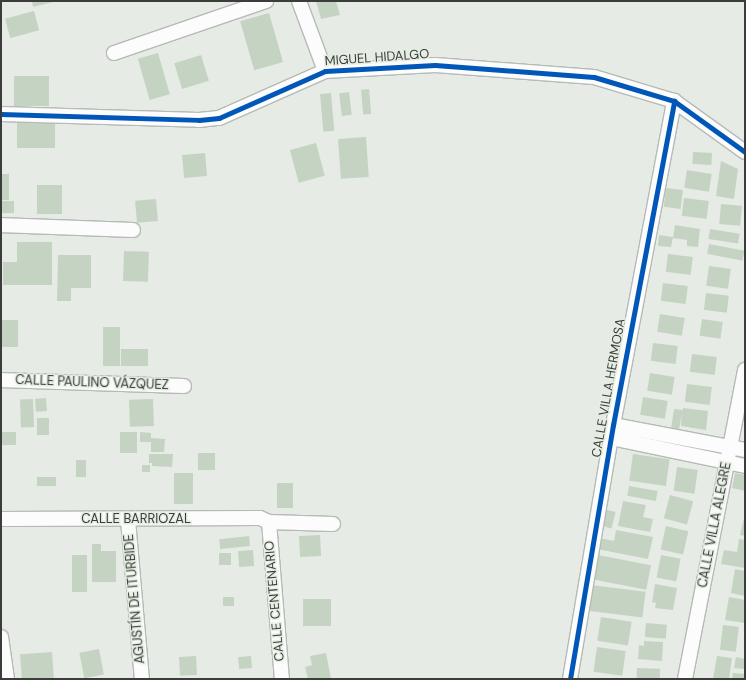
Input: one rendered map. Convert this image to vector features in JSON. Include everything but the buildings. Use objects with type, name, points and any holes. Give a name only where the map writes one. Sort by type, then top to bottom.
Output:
[{"type":"street","points":[[114,53],[266,1]]},
{"type":"street","points":[[299,1],[325,70]]},
{"type":"street","name":"MIGUEL HIDALGO","points":[[1,114],[199,120],[219,118],[325,70],[435,66],[594,77],[674,101],[745,152]]},
{"type":"street","name":"CALLE VILLA HERMOSA","points":[[570,679],[612,431],[674,101]]},
{"type":"street","points":[[1,225],[133,230]]},
{"type":"street","name":"CALLE VILLA ALEGRE","points":[[685,679],[745,370]]},
{"type":"street","name":"CALLE PAULINO VÁZQUEZ","points":[[1,380],[184,386]]},
{"type":"street","points":[[612,431],[745,450]]},
{"type":"street","points":[[612,431],[726,463],[745,466]]},
{"type":"street","name":"CALLE BARRIOZAL","points":[[1,519],[128,520],[260,518],[269,522],[333,524]]},
{"type":"street","name":"AGUSTÍN DE ITURBIDE","points":[[128,520],[142,679]]},
{"type":"street","name":"CALLE CENTENARIO","points":[[269,522],[282,679]]},
{"type":"street","points":[[1,637],[7,679]]},
{"type":"cycle path","points":[[1,114],[199,120],[219,118],[325,71],[435,65],[594,77],[674,101],[745,152]]},
{"type":"cycle path","points":[[570,679],[613,425],[674,101]]}]
